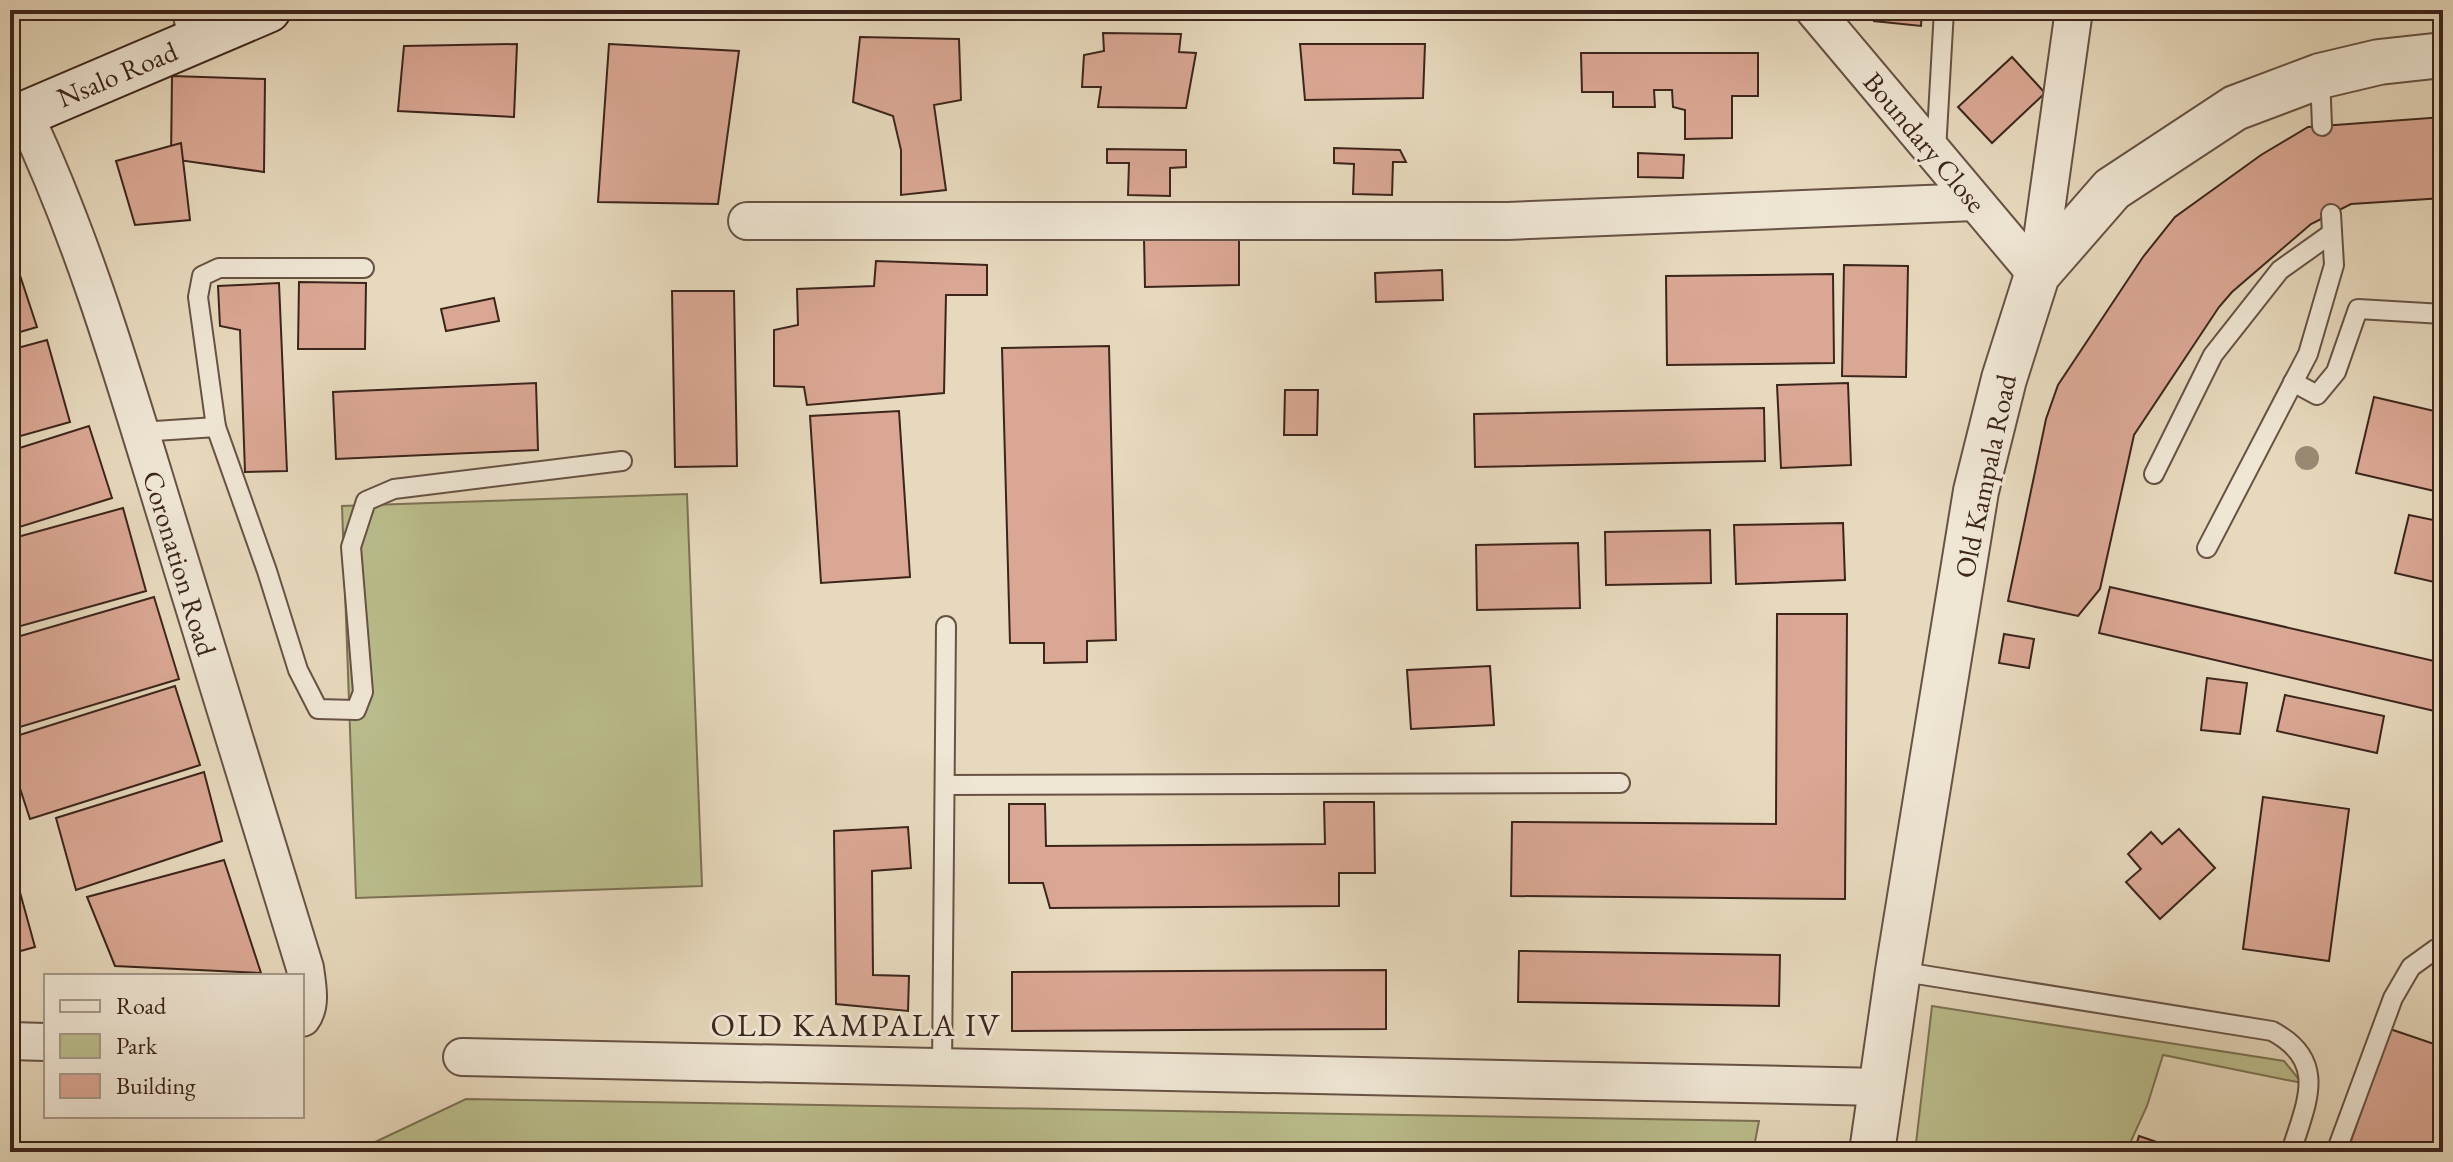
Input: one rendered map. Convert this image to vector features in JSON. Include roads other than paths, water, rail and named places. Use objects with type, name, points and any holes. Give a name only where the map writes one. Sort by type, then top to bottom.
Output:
[{"type":"street","name":"Nsalo Road","points":[[17,117],[194,25],[268,10]]},
{"type":"street","name":"Boundary Close","points":[[1814,10],[2037,275]]},
{"type":"street","points":[[2037,275],[2074,10]]},
{"type":"street","name":"Old Kampala Road","points":[[1872,1152],[1898,971],[1976,491],[2004,379],[2037,275],[2112,189],[2235,108],[2320,76],[2379,62],[2443,55]]},
{"type":"street","name":"Coronation Road","points":[[17,117],[53,177],[87,263],[305,968],[308,988],[304,1015]]},
{"type":"street","points":[[747,221],[1508,221],[1975,202]]},
{"type":"street","points":[[10,1041],[44,1042]]},
{"type":"street","points":[[462,1057],[1881,1087]]},
{"type":"lane","points":[[1936,156],[1944,10]]},
{"type":"lane","points":[[2320,76],[2322,126]]},
{"type":"lane","points":[[2154,474],[2213,355],[2280,270],[2332,224],[2334,265],[2308,354],[2207,548]]},
{"type":"lane","points":[[364,268],[219,268],[202,276],[198,297],[216,427],[298,670],[318,709],[356,710],[363,692],[351,547],[366,501],[394,489],[622,461]]},
{"type":"lane","points":[[2293,382],[2317,395],[2336,372],[2358,309],[2443,314]]},
{"type":"lane","points":[[140,432],[216,427]]},
{"type":"lane","points":[[942,1067],[946,626]]},
{"type":"lane","points":[[945,785],[1620,783]]},
{"type":"lane","points":[[2336,1152],[2393,998],[2411,967],[2443,947]]},
{"type":"lane","points":[[1898,971],[2272,1031],[2289,1040],[2309,1068],[2310,1090],[2291,1152]]},
{"type":"district","name":"OLD KAMPALA IV","points":[[856,1025]]}]
